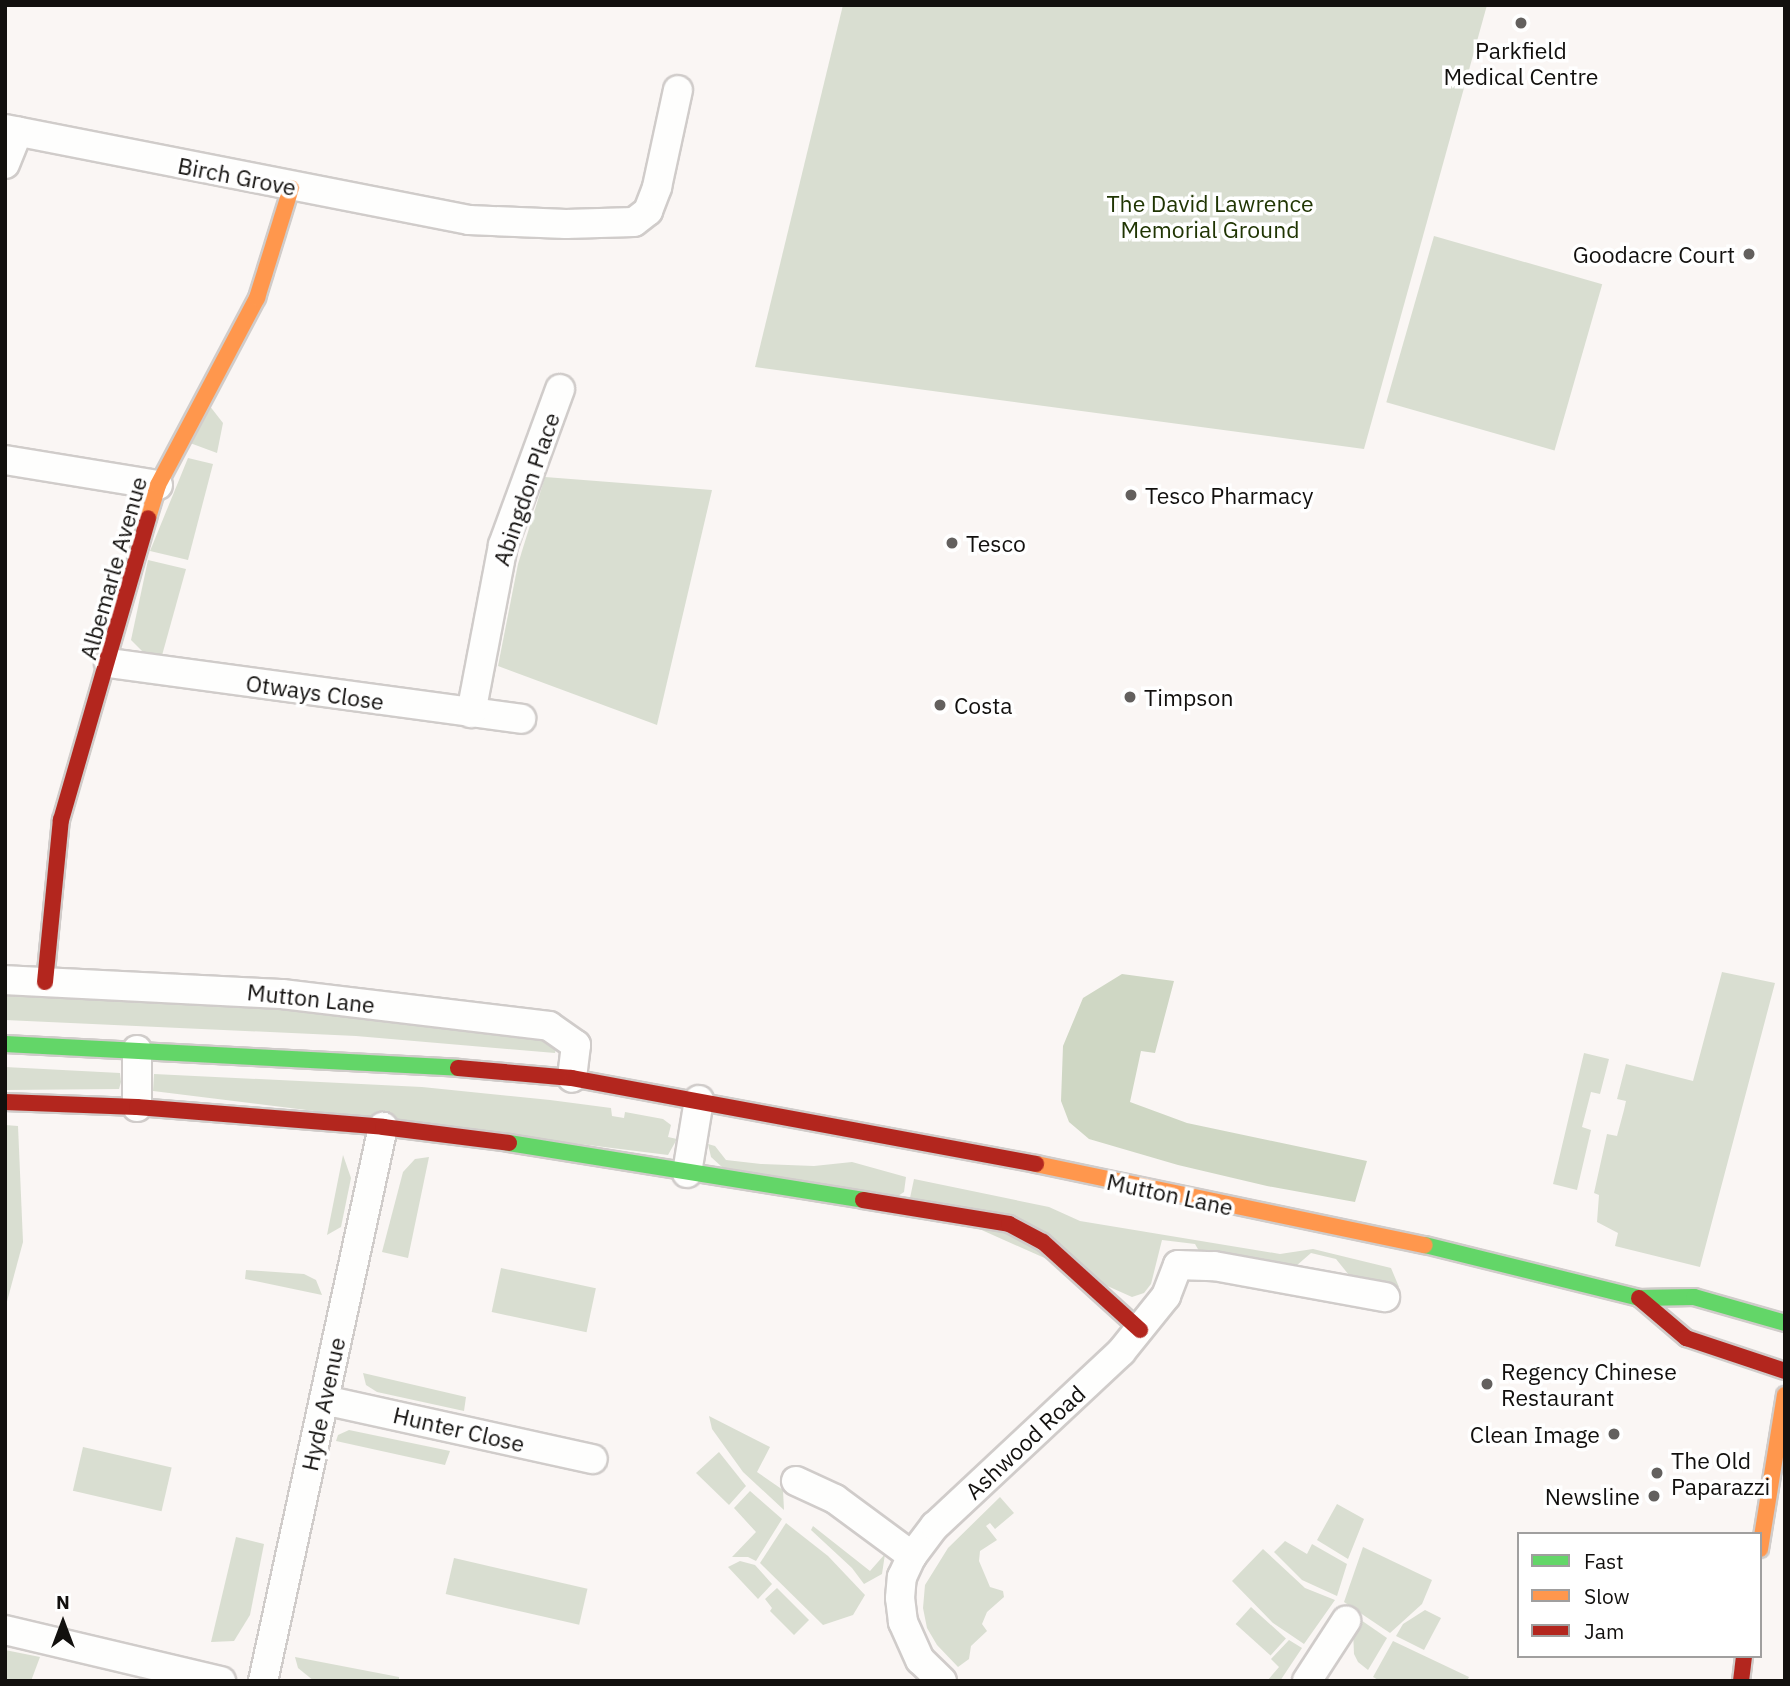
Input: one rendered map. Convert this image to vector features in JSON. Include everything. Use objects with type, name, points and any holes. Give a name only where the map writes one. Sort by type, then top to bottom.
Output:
[{"type":"main road","name":"Albemarle Avenue","points":[[45,982],[61,820],[109,663],[158,485],[257,298],[291,188]]},
{"type":"main road","name":"Mutton Lane","points":[[5,1044],[434,1066],[572,1079],[921,1140],[1066,1172],[1388,1236],[1639,1298],[1694,1297],[1746,1310],[1785,1324]]},
{"type":"main road","points":[[5,1102],[137,1107],[383,1127],[1009,1224],[1043,1242],[1140,1330]]},
{"type":"main road","name":"Mutton Lane","points":[[1639,1298],[1686,1338],[1785,1371]]},
{"type":"main road","points":[[1762,1537],[1785,1395]]},
{"type":"main road","points":[[1741,1681],[1744,1658]]},
{"type":"street","name":"Birch Grove","points":[[11,131],[291,188],[469,220],[566,224],[634,222],[648,211],[656,187],[678,90]]},
{"type":"street","points":[[5,164],[11,131]]},
{"type":"street","name":"Abingdon Place","points":[[471,713],[503,545],[560,389]]},
{"type":"street","points":[[5,460],[158,485]]},
{"type":"street","name":"Otways Close","points":[[109,663],[521,719]]},
{"type":"street","name":"Mutton Lane","points":[[5,980],[293,995],[549,1026],[576,1045],[572,1079]]},
{"type":"street","points":[[137,1050],[137,1107]]},
{"type":"street","points":[[687,1173],[699,1100]]},
{"type":"street","name":"Hyde Avenue","points":[[263,1681],[383,1127]]},
{"type":"street","points":[[1140,1330],[1166,1296],[1178,1265],[1214,1266],[1385,1297]]},
{"type":"street","name":"Ashwood Road","points":[[942,1681],[920,1660],[903,1622],[900,1598],[902,1577],[912,1556],[935,1526],[1112,1361],[1140,1330]]},
{"type":"street","name":"Hunter Close","points":[[324,1400],[593,1459]]},
{"type":"street","points":[[796,1481],[835,1499],[912,1556]]},
{"type":"street","points":[[1307,1681],[1346,1621]]},
{"type":"street","points":[[5,1630],[221,1681]]},
{"type":"green space","name":"The David Lawrence Memorial Ground","points":[[843,5],[1487,5],[1364,449],[755,367]]},
{"type":"green space","points":[[1434,236],[1602,284],[1555,451],[1386,402]]},
{"type":"green space","points":[[209,405],[223,423],[217,453],[190,443]]},
{"type":"green space","points":[[188,458],[213,464],[188,560],[150,551]]},
{"type":"green space","points":[[545,477],[712,490],[657,725],[498,666],[518,564]]},
{"type":"green space","points":[[148,560],[186,569],[161,659],[147,656],[131,640]]},
{"type":"green space","points":[[1722,972],[1775,983],[1700,1267],[1615,1246],[1618,1233],[1597,1222],[1599,1195],[1594,1193],[1607,1134],[1617,1136],[1624,1110],[1626,1101],[1617,1099],[1626,1064],[1693,1081]]},
{"type":"green space","points":[[1122,974],[1174,981],[1155,1053],[1141,1051],[1130,1102],[1187,1123],[1367,1161],[1355,1202],[1267,1186],[1178,1165],[1089,1139],[1069,1122],[1061,1101],[1063,1046],[1083,998]]},
{"type":"green space","points":[[5,990],[279,1007],[549,1038],[556,1049],[555,1053],[356,1036],[5,1020]]},
{"type":"green space","points":[[1584,1053],[1609,1059],[1600,1094],[1591,1092],[1582,1127],[1591,1130],[1577,1190],[1553,1184]]},
{"type":"green space","points":[[5,1067],[120,1073],[121,1082],[119,1089],[5,1090]]},
{"type":"green space","points":[[154,1074],[422,1087],[550,1100],[611,1108],[612,1116],[624,1118],[625,1112],[663,1119],[671,1125],[668,1137],[677,1139],[668,1155],[153,1091]]},
{"type":"green space","points":[[5,1125],[18,1126],[23,1242],[5,1309]]},
{"type":"green space","points":[[708,1144],[715,1146],[726,1160],[814,1166],[852,1162],[906,1177],[904,1192],[898,1196],[722,1167],[711,1157]]},
{"type":"green space","points":[[343,1155],[351,1178],[341,1227],[327,1235]]},
{"type":"green space","points":[[429,1157],[408,1258],[382,1252],[403,1172],[415,1159]]},
{"type":"green space","points":[[914,1179],[1049,1207],[1080,1221],[1280,1254],[1313,1249],[1391,1268],[1399,1287],[1353,1280],[1336,1259],[1311,1253],[1296,1266],[1285,1268],[1199,1251],[1195,1244],[1162,1240],[1151,1284],[1144,1293],[1132,1297],[910,1198]]},
{"type":"green space","points":[[501,1268],[596,1288],[587,1332],[492,1312]]},
{"type":"green space","points":[[246,1270],[304,1274],[316,1280],[322,1295],[245,1279]]},
{"type":"green space","points":[[363,1373],[466,1397],[464,1411],[377,1392],[366,1385]]},
{"type":"green space","points":[[709,1416],[770,1447],[757,1472],[783,1490],[784,1510],[743,1472],[712,1429]]},
{"type":"green space","points":[[349,1430],[450,1451],[445,1465],[336,1441],[338,1435]]},
{"type":"green space","points":[[83,1447],[172,1467],[162,1511],[73,1491]]},
{"type":"green space","points":[[719,1452],[746,1486],[729,1505],[696,1473]]},
{"type":"green space","points":[[750,1491],[782,1519],[756,1561],[748,1557],[732,1557],[756,1532],[734,1508]]},
{"type":"green space","points":[[1000,1497],[1014,1513],[995,1529],[990,1523],[986,1526],[997,1540],[980,1551],[979,1561],[990,1587],[1003,1591],[1004,1597],[987,1612],[982,1624],[987,1631],[971,1646],[969,1659],[958,1667],[937,1645],[927,1628],[923,1608],[925,1585],[948,1548]]},
{"type":"green space","points":[[1337,1504],[1364,1519],[1348,1559],[1317,1540]]},
{"type":"green space","points":[[786,1523],[828,1556],[865,1595],[853,1615],[823,1625],[760,1563]]},
{"type":"green space","points":[[813,1526],[870,1571],[885,1554],[882,1574],[864,1584],[852,1568],[811,1530]]},
{"type":"green space","points":[[236,1537],[264,1544],[250,1615],[234,1641],[211,1642]]},
{"type":"green space","points":[[1285,1541],[1307,1554],[1312,1544],[1347,1564],[1337,1596],[1302,1580],[1274,1552]]},
{"type":"green space","points":[[1363,1547],[1432,1580],[1422,1604],[1390,1633],[1344,1602]]},
{"type":"green space","points":[[1263,1549],[1305,1588],[1335,1600],[1304,1644],[1273,1623],[1232,1581]]},
{"type":"green space","points":[[454,1558],[587,1589],[579,1625],[446,1594]]},
{"type":"green space","points":[[740,1561],[755,1565],[772,1584],[758,1599],[728,1567]]},
{"type":"green space","points":[[777,1588],[809,1620],[794,1635],[770,1611],[772,1608],[765,1599]]},
{"type":"green space","points":[[1251,1607],[1286,1638],[1271,1656],[1236,1624]]},
{"type":"green space","points":[[1425,1610],[1441,1618],[1424,1650],[1396,1636],[1403,1624]]},
{"type":"green space","points":[[1358,1618],[1387,1638],[1368,1670],[1358,1662],[1354,1654],[1353,1630]]},
{"type":"green space","points":[[1289,1640],[1302,1648],[1280,1681],[1267,1681],[1279,1667],[1271,1659]]},
{"type":"green space","points":[[1393,1641],[1469,1677],[1467,1681],[1380,1681],[1373,1677]]},
{"type":"green space","points":[[5,1650],[40,1657],[31,1681],[5,1681]]},
{"type":"green space","points":[[295,1657],[399,1677],[399,1681],[314,1681],[298,1668]]},
{"type":"traffic: fast","points":[[5,1044],[458,1068]]},
{"type":"traffic: fast","points":[[509,1143],[863,1200]]},
{"type":"traffic: fast","points":[[1425,1245],[1639,1298],[1694,1297],[1785,1323]]},
{"type":"traffic: slow","points":[[148,518],[158,485],[257,298],[291,188]]},
{"type":"traffic: slow","points":[[1036,1164],[1425,1245]]},
{"type":"traffic: slow","points":[[1762,1537],[1785,1395]]},
{"type":"traffic: jam","points":[[45,982],[61,820],[148,518]]},
{"type":"traffic: jam","points":[[458,1068],[572,1078],[1036,1164]]},
{"type":"traffic: jam","points":[[5,1102],[137,1107],[383,1127],[509,1143]]},
{"type":"traffic: jam","points":[[863,1200],[1009,1224],[1043,1242],[1140,1330]]},
{"type":"traffic: jam","points":[[1639,1298],[1686,1338],[1785,1371]]},
{"type":"traffic: jam","points":[[1741,1681],[1744,1658]]},
{"type":"place","name":"Parkfield Medical Centre","points":[[1521,23]]},
{"type":"place","name":"Goodacre Court","points":[[1749,254]]},
{"type":"place","name":"Tesco Pharmacy","points":[[1131,495]]},
{"type":"place","name":"Tesco","points":[[952,543]]},
{"type":"place","name":"Timpson","points":[[1130,697]]},
{"type":"place","name":"Costa","points":[[940,705]]},
{"type":"place","name":"Regency Chinese Restaurant","points":[[1487,1384]]},
{"type":"place","name":"Clean Image","points":[[1614,1434]]},
{"type":"place","name":"The Old Paparazzi","points":[[1657,1473]]},
{"type":"place","name":"Newsline","points":[[1654,1496]]}]
